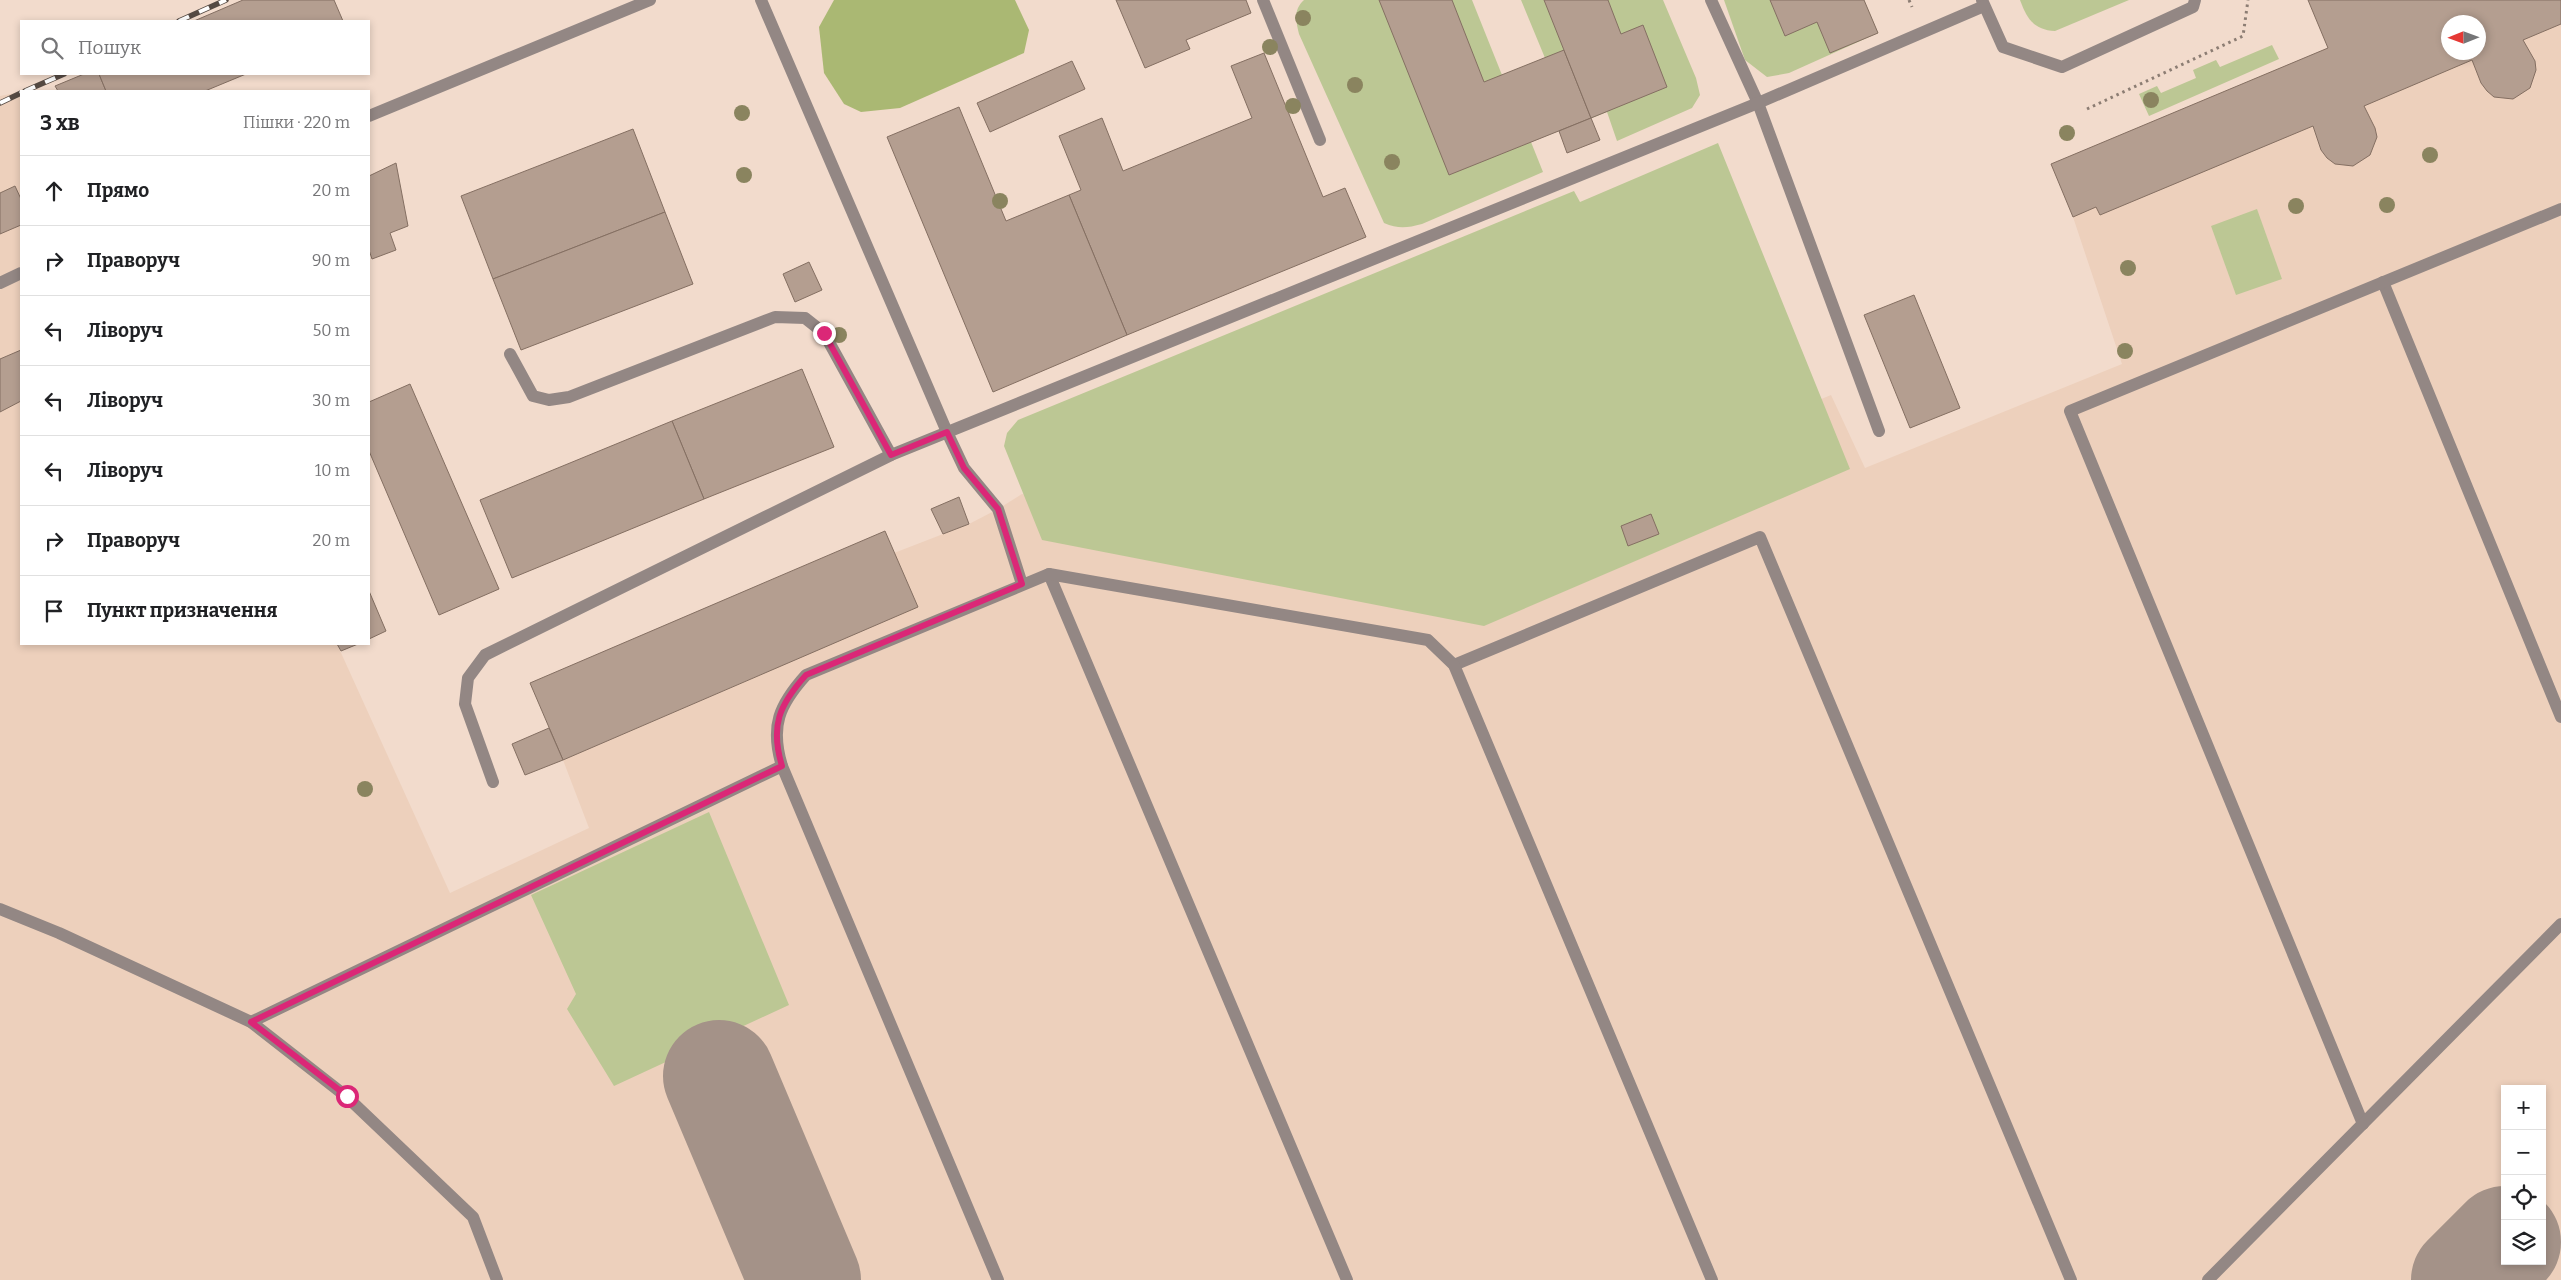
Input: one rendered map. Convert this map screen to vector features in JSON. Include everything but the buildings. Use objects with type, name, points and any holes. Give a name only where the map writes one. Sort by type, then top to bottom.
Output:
[{"type":"lane","points":[[370,116],[650,0]]},
{"type":"lane","points":[[761,0],[947,432],[964,468],[998,509],[1022,584]]},
{"type":"lane","points":[[1263,0],[1320,140]]},
{"type":"lane","points":[[1711,0],[1758,103],[1878,431]]},
{"type":"lane","points":[[493,782],[465,704],[468,678],[484,655],[891,455],[1758,103],[1983,3],[2004,46],[2062,67],[2193,7],[2195,0]]},
{"type":"lane","points":[[2363,1124],[2070,411],[2561,208]]},
{"type":"lane","points":[[0,284],[20,274]]},
{"type":"lane","points":[[2382,282],[2561,717]]},
{"type":"lane","points":[[510,354],[533,396],[549,400],[569,397],[775,317],[805,318],[824,333],[891,455]]},
{"type":"lane","points":[[1454,665],[1760,537],[2070,1280]]},
{"type":"lane","points":[[1049,574],[1347,1280]]},
{"type":"lane","points":[[998,1280],[782,766],[776,746],[779,713],[789,694],[806,675],[1049,574],[1428,640],[1454,665],[1712,1280]]},
{"type":"lane","points":[[251,1022],[782,766]]},
{"type":"lane","points":[[0,909],[59,933],[251,1022],[347,1096],[473,1217],[497,1280]]},
{"type":"lane","points":[[2208,1280],[2561,924]]},
{"type":"path","points":[[2087,109],[2243,36],[2248,0]]},
{"type":"shaded area","points":[[2308,0],[2561,0],[2561,1280],[0,1280],[0,96],[20,92],[20,645],[337,645],[450,893],[589,828],[563,760],[917,607],[894,553],[969,524],[1022,494],[1417,569],[1831,395],[1865,468],[2122,364],[2073,217],[2051,164],[2328,48]]},
{"type":"green space","points":[[834,0],[1015,0],[1029,30],[1024,53],[900,108],[861,112],[844,104],[824,73],[819,27]]},
{"type":"green space","points":[[1304,0],[1472,0],[1502,75],[1545,58],[1521,0],[1663,0],[1696,78],[1700,95],[1692,108],[1617,141],[1607,112],[1531,142],[1543,172],[1422,224],[1398,227],[1384,223],[1299,34],[1296,20],[1297,12]]},
{"type":"green space","points":[[1724,0],[1864,0],[1878,33],[1789,73],[1767,77],[1745,60]]},
{"type":"green space","points":[[2020,0],[2129,0],[2055,31],[2042,28],[2032,22],[2025,13]]},
{"type":"green space","points":[[2272,45],[2279,59],[2149,116],[2139,94],[2157,86],[2161,93],[2196,78],[2193,70],[2216,60],[2220,67]]},
{"type":"green space","points":[[1718,143],[1850,469],[1484,626],[1042,540],[1004,446],[1007,433],[1018,420],[1574,191],[1580,202]]},
{"type":"green space","points":[[2257,209],[2282,279],[2236,295],[2211,226]]},
{"type":"green space","points":[[709,812],[789,1005],[614,1086],[567,1009],[576,994],[531,895]]},
{"type":"taxiway","points":[[719,1076],[805,1280]]},
{"type":"taxiway","points":[[2467,1280],[2501,1246]]},
{"type":"railway","points":[[181,20],[226,0]]},
{"type":"railway","points":[[27,90],[62,75]]},
{"type":"railway","points":[[0,103],[20,93]]},
{"type":"route","points":[[347,1096],[251,1022],[782,766],[776,746],[779,713],[789,694],[806,675],[1022,584],[998,509],[964,468],[947,432],[891,455],[824,333]]}]
